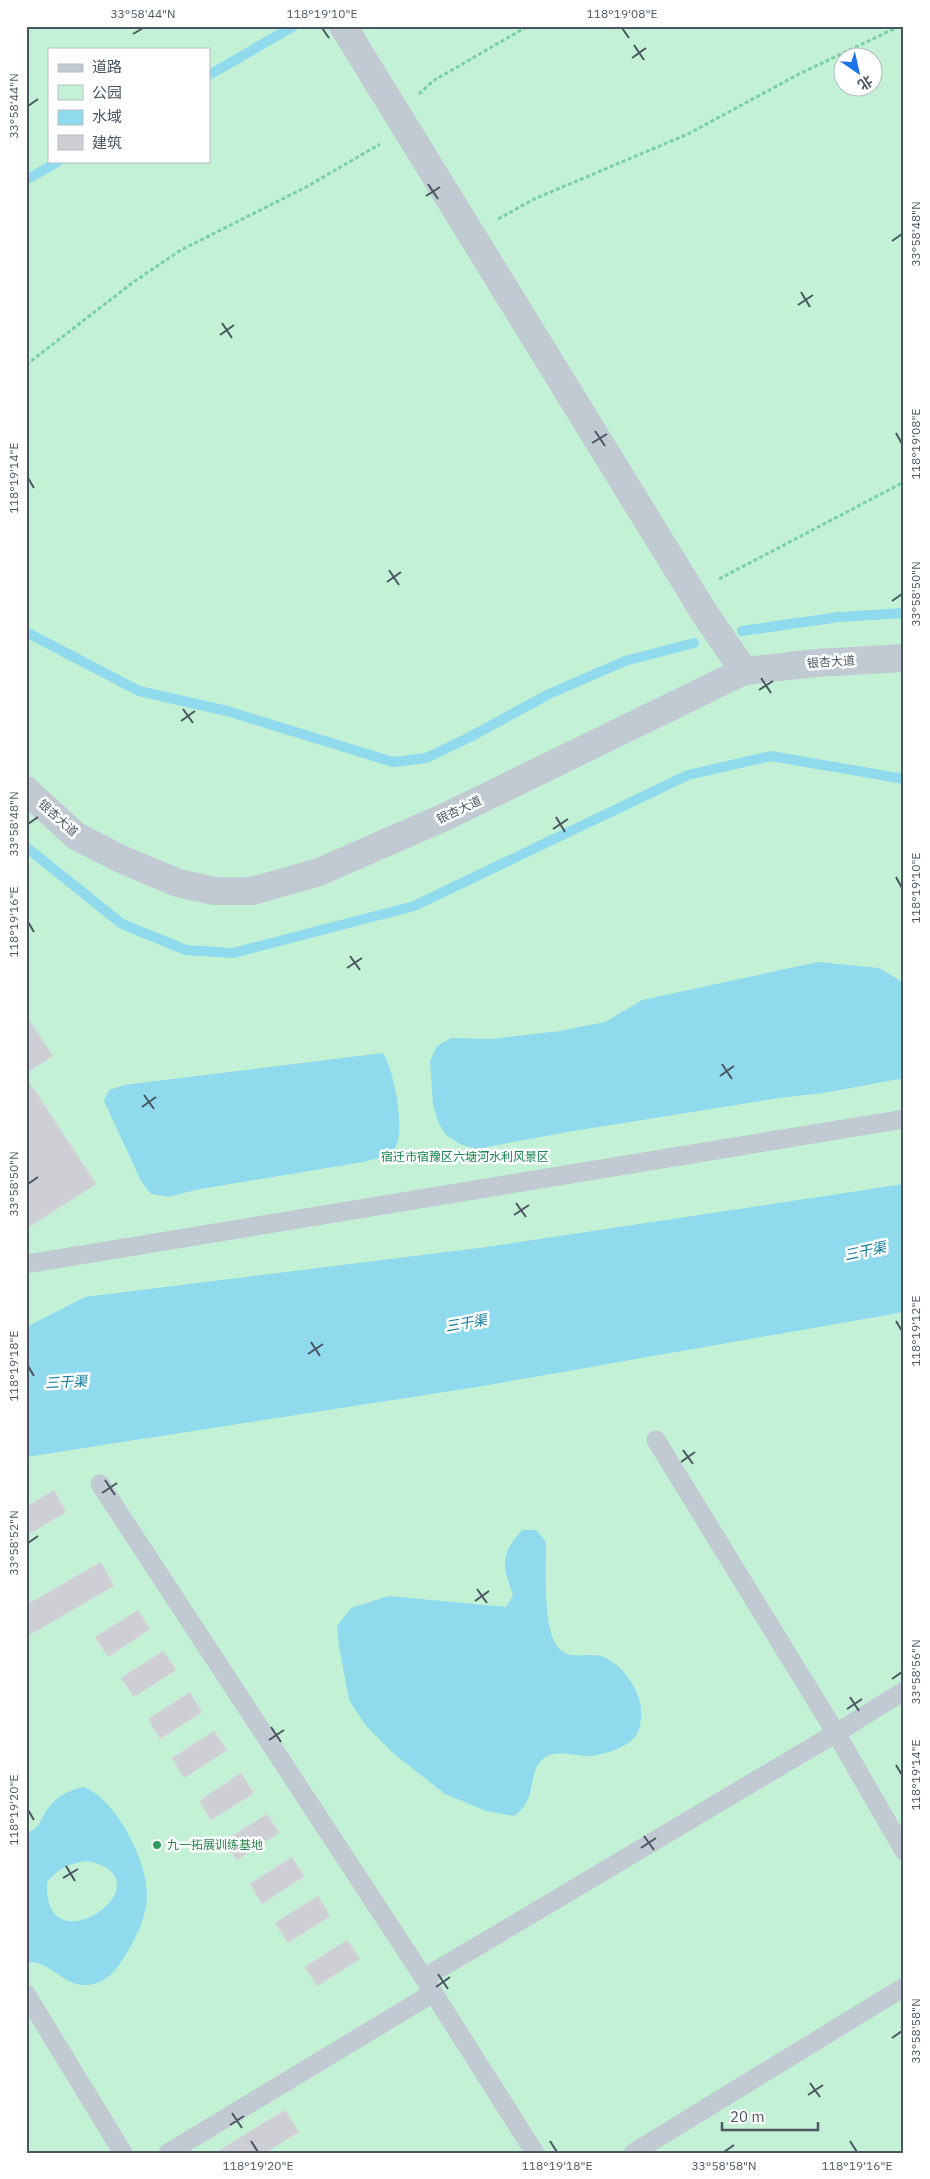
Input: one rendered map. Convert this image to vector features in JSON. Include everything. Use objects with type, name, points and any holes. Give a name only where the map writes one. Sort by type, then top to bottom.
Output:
[{"type":"street","points":[[343,26],[692,593],[744,671]]},
{"type":"street","name":"银杏大道","points":[[26,790],[76,836],[123,860],[178,883],[214,891],[252,892],[319,872],[447,816],[744,671],[816,663],[904,658]]},
{"type":"lane","points":[[26,1264],[904,1119]]},
{"type":"lane","points":[[656,1440],[836,1732],[904,1851]]},
{"type":"lane","points":[[100,1484],[429,1986],[534,2153]]},
{"type":"lane","points":[[168,2153],[429,1986],[904,1691]]},
{"type":"lane","points":[[633,2153],[904,1987]]},
{"type":"lane","points":[[26,1994],[123,2153]]},
{"type":"path","points":[[26,365],[132,283],[182,250],[308,186],[402,122],[432,81],[528,26]]},
{"type":"path","points":[[471,234],[534,199],[688,134],[799,74],[900,26]]},
{"type":"path","points":[[692,593],[904,482]]},
{"type":"green space","name":"宿迁市宿豫区六塘河水利风景区","points":[[26,26],[904,26],[904,2153],[26,2153]]},
{"type":"water","points":[[818,962],[879,968],[904,983],[904,1078],[824,1093],[779,1098],[567,1132],[476,1149],[460,1144],[446,1135],[439,1124],[433,1105],[430,1061],[437,1046],[451,1038],[491,1039],[560,1031],[605,1022],[642,1000]]},
{"type":"water","points":[[383,1053],[395,1086],[399,1115],[398,1140],[395,1148],[389,1154],[363,1162],[195,1190],[169,1197],[151,1194],[141,1181],[104,1101],[109,1090],[124,1085]]},
{"type":"water","name":"三干渠","points":[[904,1184],[904,1312],[477,1387],[26,1457],[26,1327],[85,1297],[487,1247]]},
{"type":"water","points":[[522,1530],[536,1530],[546,1542],[547,1608],[551,1633],[555,1643],[560,1650],[566,1653],[599,1656],[606,1658],[620,1668],[637,1692],[640,1701],[641,1718],[639,1729],[634,1738],[615,1750],[592,1756],[561,1753],[544,1758],[535,1771],[527,1802],[514,1816],[486,1811],[445,1794],[394,1754],[367,1727],[349,1700],[337,1626],[351,1608],[389,1596],[506,1607],[513,1595],[505,1568],[505,1561],[510,1546]]},
{"type":"water","points":[[84,1787],[96,1794],[108,1804],[119,1818],[136,1851],[142,1868],[147,1898],[145,1913],[140,1927],[123,1960],[107,1978],[89,1985],[81,1985],[67,1980],[44,1965],[26,1962],[26,1833],[38,1825],[52,1803],[69,1791]],"holes":[[[88,1861],[111,1871],[117,1885],[112,1900],[98,1913],[80,1920],[63,1920],[51,1908],[47,1882],[60,1870],[76,1863]]]},
{"type":"building","points":[[26,1015],[53,1056],[26,1073]]},
{"type":"building","points":[[26,1077],[96,1184],[26,1229]]},
{"type":"building","points":[[54,1490],[66,1512],[29,1534],[26,1529],[26,1507]]},
{"type":"building","points":[[101,1562],[114,1586],[26,1637],[26,1605]]},
{"type":"building","points":[[138,1610],[150,1629],[108,1657],[95,1637]]},
{"type":"building","points":[[163,1651],[176,1670],[134,1697],[121,1678]]},
{"type":"building","points":[[190,1692],[202,1712],[160,1739],[148,1719]]},
{"type":"building","points":[[214,1731],[227,1750],[184,1778],[172,1758]]},
{"type":"building","points":[[241,1773],[254,1793],[211,1820],[199,1801]]},
{"type":"building","points":[[267,1814],[279,1833],[237,1860],[224,1841]]},
{"type":"building","points":[[292,1857],[304,1876],[262,1904],[250,1884]]},
{"type":"building","points":[[318,1896],[330,1916],[288,1943],[275,1923]]},
{"type":"building","points":[[347,1940],[360,1959],[317,1986],[305,1967]]},
{"type":"building","points":[[285,2110],[299,2132],[265,2153],[215,2153]]},
{"type":"waterway","points":[[210,74],[294,26]]},
{"type":"waterway","points":[[26,180],[57,162]]},
{"type":"waterway","points":[[742,631],[839,617],[904,613]]},
{"type":"waterway","points":[[26,632],[139,691],[227,711],[393,762],[426,758],[468,738],[549,694],[625,661],[694,643]]},
{"type":"waterway","points":[[26,847],[122,924],[186,950],[233,953],[414,906],[688,775],[771,756],[904,779]]},
{"type":"place","name":"九一拓展训练基地","points":[[157,1845]]}]
